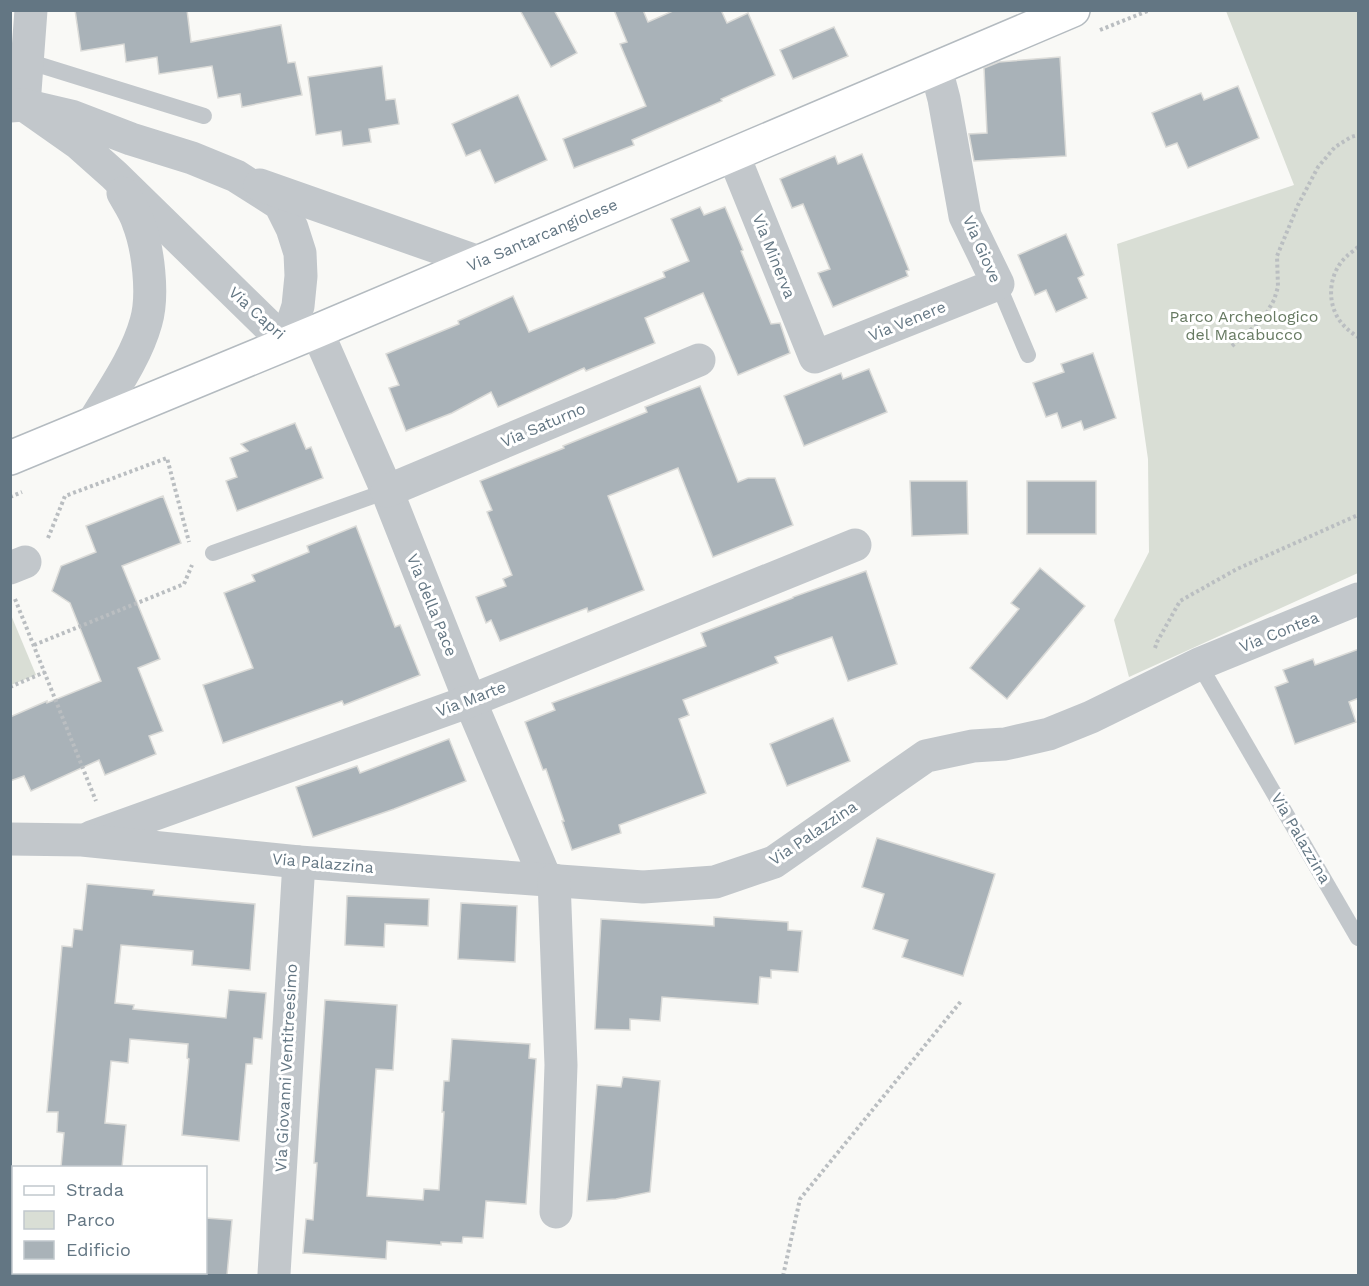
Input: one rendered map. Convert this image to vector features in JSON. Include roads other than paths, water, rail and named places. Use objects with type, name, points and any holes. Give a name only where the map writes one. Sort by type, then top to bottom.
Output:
[{"type":"main road","name":"Via Santarcangiolese","points":[[10,458],[317,331],[1073,10]]},
{"type":"street","points":[[17,105],[27,61],[31,10]]},
{"type":"street","name":"Via Giove","points":[[936,69],[944,99],[965,216],[998,284]]},
{"type":"street","name":"Via Capri","points":[[17,105],[78,143],[286,343],[298,306],[301,276],[300,253],[292,228],[280,204],[236,176]]},
{"type":"street","name":"Via Capri","points":[[17,105],[71,116],[479,262]]},
{"type":"street","name":"Via Minerva","points":[[733,154],[815,357]]},
{"type":"street","name":"Via Capri","points":[[93,423],[134,354],[147,321],[150,283],[147,258],[138,222],[114,176]]},
{"type":"street","name":"Via Venere","points":[[815,357],[998,284]]},
{"type":"street","name":"Via della Pace","points":[[317,331],[387,491],[470,700],[550,880]]},
{"type":"street","name":"Via Saturno","points":[[387,491],[699,360]]},
{"type":"street","name":"Via Marte","points":[[82,840],[470,700],[855,545]]},
{"type":"street","name":"Via Contea","points":[[1199,664],[1359,599]]},
{"type":"street","name":"Via Palazzina","points":[[10,839],[82,840],[299,862],[643,887],[715,882],[774,862],[926,756],[973,746],[1005,744],[1049,734],[1091,717],[1199,664]]},
{"type":"street","name":"Via Giovanni Ventitreesimo","points":[[274,1274],[299,862]]},
{"type":"street","points":[[550,880],[561,1065],[556,1212]]},
{"type":"lane","points":[[27,61],[204,116]]},
{"type":"lane","name":"Via Giove","points":[[998,284],[1028,356]]},
{"type":"lane","points":[[213,553],[387,491]]},
{"type":"lane","name":"Via Palazzina","points":[[1199,664],[1359,938]]},
{"type":"park label","name":"Parco Archeologico del Macabucco","points":[[1244,325]]}]
